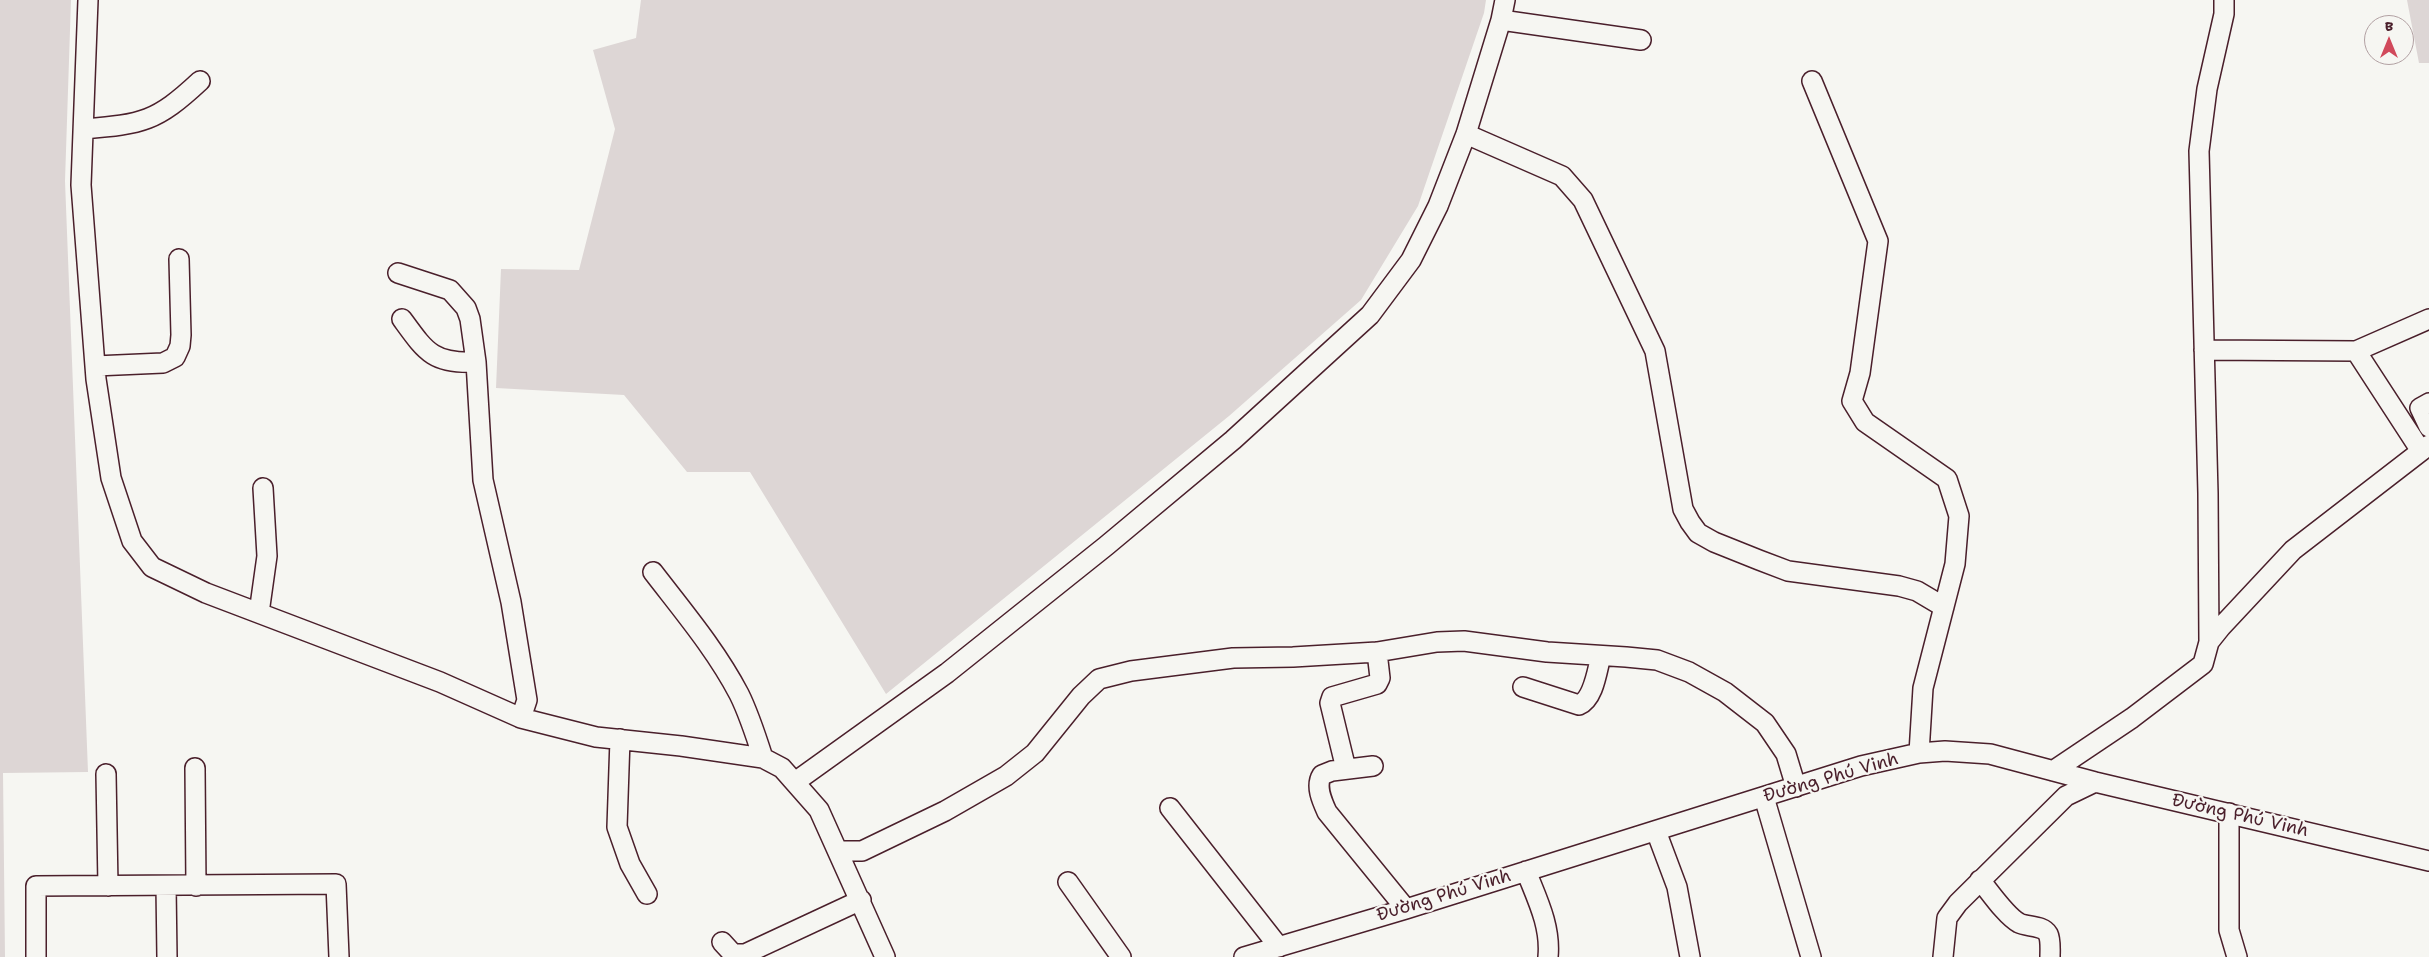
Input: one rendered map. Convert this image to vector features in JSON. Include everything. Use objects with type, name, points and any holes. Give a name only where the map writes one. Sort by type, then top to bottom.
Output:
[{"type":"street","points":[[88,0],[81,185],[95,366],[111,478],[132,540],[152,567],[206,593],[440,682],[521,718],[565,730],[763,758],[782,768],[819,810],[885,957]]},
{"type":"street","points":[[795,782],[947,673],[1106,546],[1233,440],[1370,315],[1411,260],[1438,206],[1466,134],[1502,20],[1505,0]]},
{"type":"street","points":[[2052,771],[2132,718],[2203,664],[2209,642],[2204,350],[2198,152],[2202,118],[2224,14],[2224,0]]},
{"type":"street","points":[[1502,20],[1641,40]]},
{"type":"street","points":[[84,129],[148,120],[161,114],[200,81]]},
{"type":"street","points":[[1812,81],[1878,241],[1860,373],[1852,401],[1865,422],[1947,479],[1959,516],[1955,564],[1924,688],[1919,753]]},
{"type":"street","points":[[1466,134],[1562,176],[1583,200],[1655,351],[1683,509],[1698,533],[1714,542],[1788,571],[1899,586],[1917,592],[1944,607]]},
{"type":"street","points":[[95,366],[163,363],[175,358],[180,346],[181,335],[179,258]]},
{"type":"street","points":[[398,273],[450,290],[456,294],[466,308],[470,319],[476,362],[483,480],[511,602],[527,700],[521,718]]},
{"type":"street","points":[[402,319],[419,343],[442,360],[455,363],[476,362]]},
{"type":"street","points":[[2204,350],[2356,351],[2429,319]]},
{"type":"street","points":[[2209,642],[2293,550],[2425,448],[2356,351]]},
{"type":"street","points":[[2429,403],[2420,408],[2429,427]]},
{"type":"street","points":[[259,613],[267,556],[263,488]]},
{"type":"street","points":[[652,572],[695,625],[729,676],[746,709],[763,758]]},
{"type":"street","points":[[839,851],[862,851],[945,811],[1006,776],[1035,753],[1081,696],[1099,679],[1132,671],[1233,658],[1377,652],[1437,642],[1464,641],[1547,652],[1657,660],[1689,672],[1725,692],[1765,723],[1786,754],[1796,787]]},
{"type":"street","points":[[1346,769],[1330,703],[1332,696],[1377,684],[1380,678],[1377,652]]},
{"type":"street","points":[[1524,687],[1580,705],[1585,703],[1601,656]]},
{"type":"street","points":[[620,739],[617,827],[630,864],[647,894]]},
{"type":"street","name":"Đường Phú Vinh","points":[[1244,957],[1406,909],[1861,766],[1919,753],[1945,751],[1990,754],[2095,782],[2429,860]]},
{"type":"street","points":[[1373,766],[1326,773],[1320,778],[1322,801],[1327,812],[1406,909]]},
{"type":"street","points":[[195,768],[196,886]]},
{"type":"street","points":[[106,774],[108,886]]},
{"type":"street","points":[[1943,957],[1947,918],[1958,902],[2066,796],[2095,782]]},
{"type":"street","points":[[1764,797],[1811,957]]},
{"type":"street","points":[[1170,808],[1279,947]]},
{"type":"street","points":[[2228,813],[2228,930],[2237,957]]},
{"type":"street","points":[[1656,831],[1677,887],[1690,957]]},
{"type":"street","points":[[1526,871],[1548,932],[1548,957]]},
{"type":"street","points":[[1980,880],[2013,919],[2021,924],[2044,929],[2048,934],[2050,942],[2050,957]]},
{"type":"street","points":[[1068,882],[1121,957]]},
{"type":"street","points":[[36,957],[36,886],[336,884],[338,957]]},
{"type":"street","points":[[166,886],[167,957]]},
{"type":"street","points":[[722,942],[733,954],[745,954],[861,900]]},
{"type":"shaded area","points":[[0,0],[71,0],[65,181],[88,772],[3,773],[5,957],[0,957]]},
{"type":"shaded area","points":[[641,0],[1486,0],[1484,13],[1418,206],[1361,300],[1229,416],[886,694],[750,472],[687,472],[624,395],[496,388],[501,269],[579,270],[615,129],[593,50],[636,38]]},
{"type":"shaded area","points":[[2407,0],[2429,0],[2429,63],[2419,63],[2414,37],[2414,15],[2410,15]]}]
